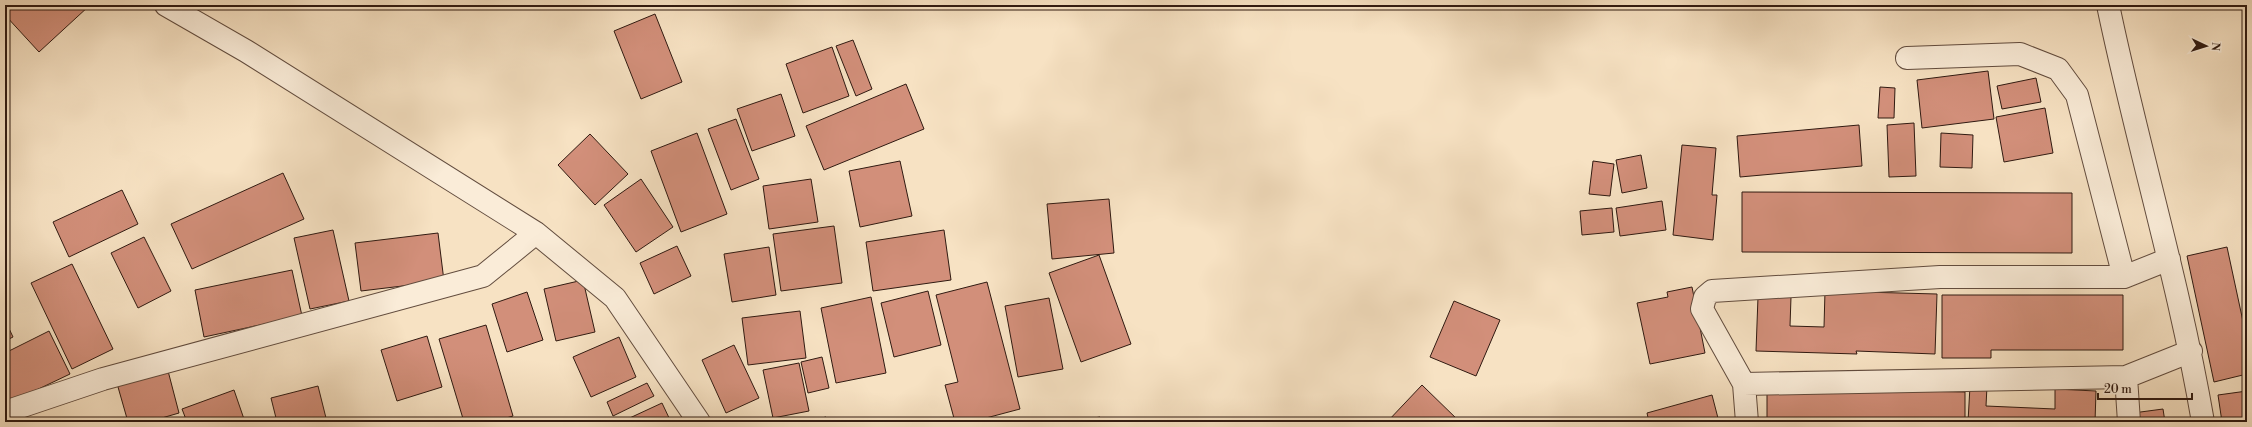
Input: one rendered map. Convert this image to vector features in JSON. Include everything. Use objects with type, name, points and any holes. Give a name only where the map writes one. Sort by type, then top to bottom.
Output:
[{"type":"street","points":[[166,5],[246,51],[536,234],[615,298],[699,422]]},
{"type":"street","points":[[2108,5],[2124,85],[2191,351],[2203,422]]},
{"type":"street","points":[[1907,58],[2020,54],[2058,69],[2078,95],[2124,277]]},
{"type":"street","points":[[5,412],[103,379],[483,276],[536,234]]},
{"type":"street","points":[[1747,422],[1744,384],[1702,309],[1704,297],[1712,291],[1940,277],[2124,277],[2169,259]]},
{"type":"street","points":[[1744,384],[2126,377],[2191,351]]},
{"type":"street","points":[[2126,377],[2129,422]]},
{"type":"building","points":[[14,5],[89,6],[39,52],[5,15]]},
{"type":"building","points":[[655,14],[682,82],[641,99],[614,31]]},
{"type":"building","points":[[853,40],[872,89],[856,96],[836,46]]},
{"type":"building","points":[[832,47],[849,96],[803,113],[786,64]]},
{"type":"building","points":[[1988,71],[1994,119],[1922,128],[1917,80]]},
{"type":"building","points":[[2036,78],[2041,102],[2002,109],[1997,86]]},
{"type":"building","points":[[906,84],[924,129],[824,170],[806,126]]},
{"type":"building","points":[[1880,87],[1895,88],[1894,118],[1878,118]]},
{"type":"building","points":[[781,94],[795,136],[752,151],[737,109]]},
{"type":"building","points":[[2045,108],[2053,153],[2004,162],[1996,117]]},
{"type":"building","points":[[736,119],[759,179],[731,190],[708,129]]},
{"type":"building","points":[[1914,123],[1916,176],[1889,177],[1887,125]]},
{"type":"building","points":[[1859,125],[1862,166],[1740,177],[1737,136]]},
{"type":"building","points":[[697,133],[727,214],[681,232],[651,151]]},
{"type":"building","points":[[1941,133],[1973,135],[1972,168],[1940,167]]},
{"type":"building","points":[[590,134],[628,174],[595,205],[558,165]]},
{"type":"building","points":[[1682,145],[1716,148],[1712,195],[1717,195],[1713,240],[1673,235]]},
{"type":"building","points":[[1641,155],[1647,188],[1622,193],[1616,160]]},
{"type":"building","points":[[900,161],[912,216],[860,227],[849,171]]},
{"type":"building","points":[[1593,161],[1614,164],[1610,196],[1589,194]]},
{"type":"building","points":[[283,173],[304,219],[192,269],[171,224]]},
{"type":"building","points":[[641,179],[673,227],[636,252],[604,205]]},
{"type":"building","points":[[811,179],[818,222],[769,229],[763,186]]},
{"type":"building","points":[[122,190],[138,224],[69,257],[53,222]]},
{"type":"building","points":[[1742,192],[2072,193],[2072,253],[1742,252]]},
{"type":"building","points":[[1109,199],[1114,253],[1052,259],[1047,204]]},
{"type":"building","points":[[1662,201],[1666,230],[1620,236],[1616,208]]},
{"type":"building","points":[[1612,208],[1614,232],[1582,235],[1580,211]]},
{"type":"building","points":[[834,226],[842,283],[781,291],[773,234]]},
{"type":"building","points":[[333,230],[349,301],[310,309],[294,238]]},
{"type":"building","points":[[944,230],[951,280],[873,291],[866,242]]},
{"type":"building","points":[[438,233],[444,281],[361,291],[355,243]]},
{"type":"building","points":[[144,237],[171,291],[138,308],[111,253]]},
{"type":"building","points":[[677,246],[691,276],[654,294],[640,263]]},
{"type":"building","points":[[769,247],[776,295],[732,302],[724,254]]},
{"type":"building","points":[[2227,247],[2247,340],[2247,374],[2214,382],[2187,256]]},
{"type":"building","points":[[1099,255],[1131,344],[1081,362],[1049,273]]},
{"type":"building","points":[[72,264],[113,349],[72,369],[31,283]]},
{"type":"building","points":[[292,270],[302,316],[204,337],[195,290]]},
{"type":"building","points":[[583,280],[595,332],[556,341],[544,289]]},
{"type":"building","points":[[987,282],[1020,409],[971,422],[955,422],[945,385],[958,382],[936,295]]},
{"type":"building","points":[[1692,287],[1705,353],[1650,364],[1637,303],[1668,297],[1667,292]]},
{"type":"building","points":[[928,291],[941,345],[894,357],[881,303]]},
{"type":"building","points":[[1825,291],[1937,294],[1935,354],[1856,351],[1857,354],[1756,351],[1758,297],[1791,297],[1790,326],[1824,327]]},
{"type":"building","points":[[527,292],[543,340],[507,352],[492,304]]},
{"type":"building","points":[[1942,295],[2123,295],[2123,350],[1991,350],[1991,358],[1942,358]]},
{"type":"building","points":[[871,297],[886,373],[836,383],[821,308]]},
{"type":"building","points":[[1049,298],[1063,369],[1018,377],[1005,306]]},
{"type":"building","points":[[1454,301],[1500,320],[1476,376],[1430,357]]},
{"type":"building","points":[[800,311],[806,358],[748,365],[742,318]]},
{"type":"building","points":[[5,320],[13,337],[5,341]]},
{"type":"building","points":[[486,325],[513,416],[493,422],[464,422],[439,339]]},
{"type":"building","points":[[49,331],[70,374],[5,405],[5,353]]},
{"type":"building","points":[[427,336],[442,387],[397,401],[381,350]]},
{"type":"building","points":[[619,337],[636,377],[591,397],[573,357]]},
{"type":"building","points":[[734,345],[759,398],[726,413],[702,360]]},
{"type":"building","points":[[822,357],[829,388],[808,393],[801,362]]},
{"type":"building","points":[[799,363],[809,411],[773,418],[763,370]]},
{"type":"building","points":[[167,367],[179,413],[148,422],[128,422],[116,380]]},
{"type":"building","points":[[647,383],[654,396],[613,416],[607,402]]},
{"type":"building","points":[[1422,385],[1460,422],[1387,422]]},
{"type":"building","points":[[318,386],[327,422],[277,422],[271,398]]},
{"type":"building","points":[[1970,386],[1987,386],[1986,406],[2055,409],[2055,389],[2096,391],[2095,422],[1968,422]]},
{"type":"building","points":[[1767,388],[1965,392],[1965,422],[1767,422]]},
{"type":"building","points":[[234,390],[245,422],[187,422],[182,409]]},
{"type":"building","points":[[2247,391],[2247,422],[2222,422],[2218,395]]},
{"type":"building","points":[[1712,395],[1719,422],[1649,422],[1647,413]]},
{"type":"building","points":[[662,403],[671,422],[621,422]]},
{"type":"building","points":[[2163,409],[2165,422],[2134,422],[2133,413]]},
{"type":"building","points":[[826,417],[827,422],[802,422]]},
{"type":"building","points":[[1100,417],[1101,422],[1070,422]]},
{"type":"building","points":[[1062,419],[1062,422],[1043,422]]}]
